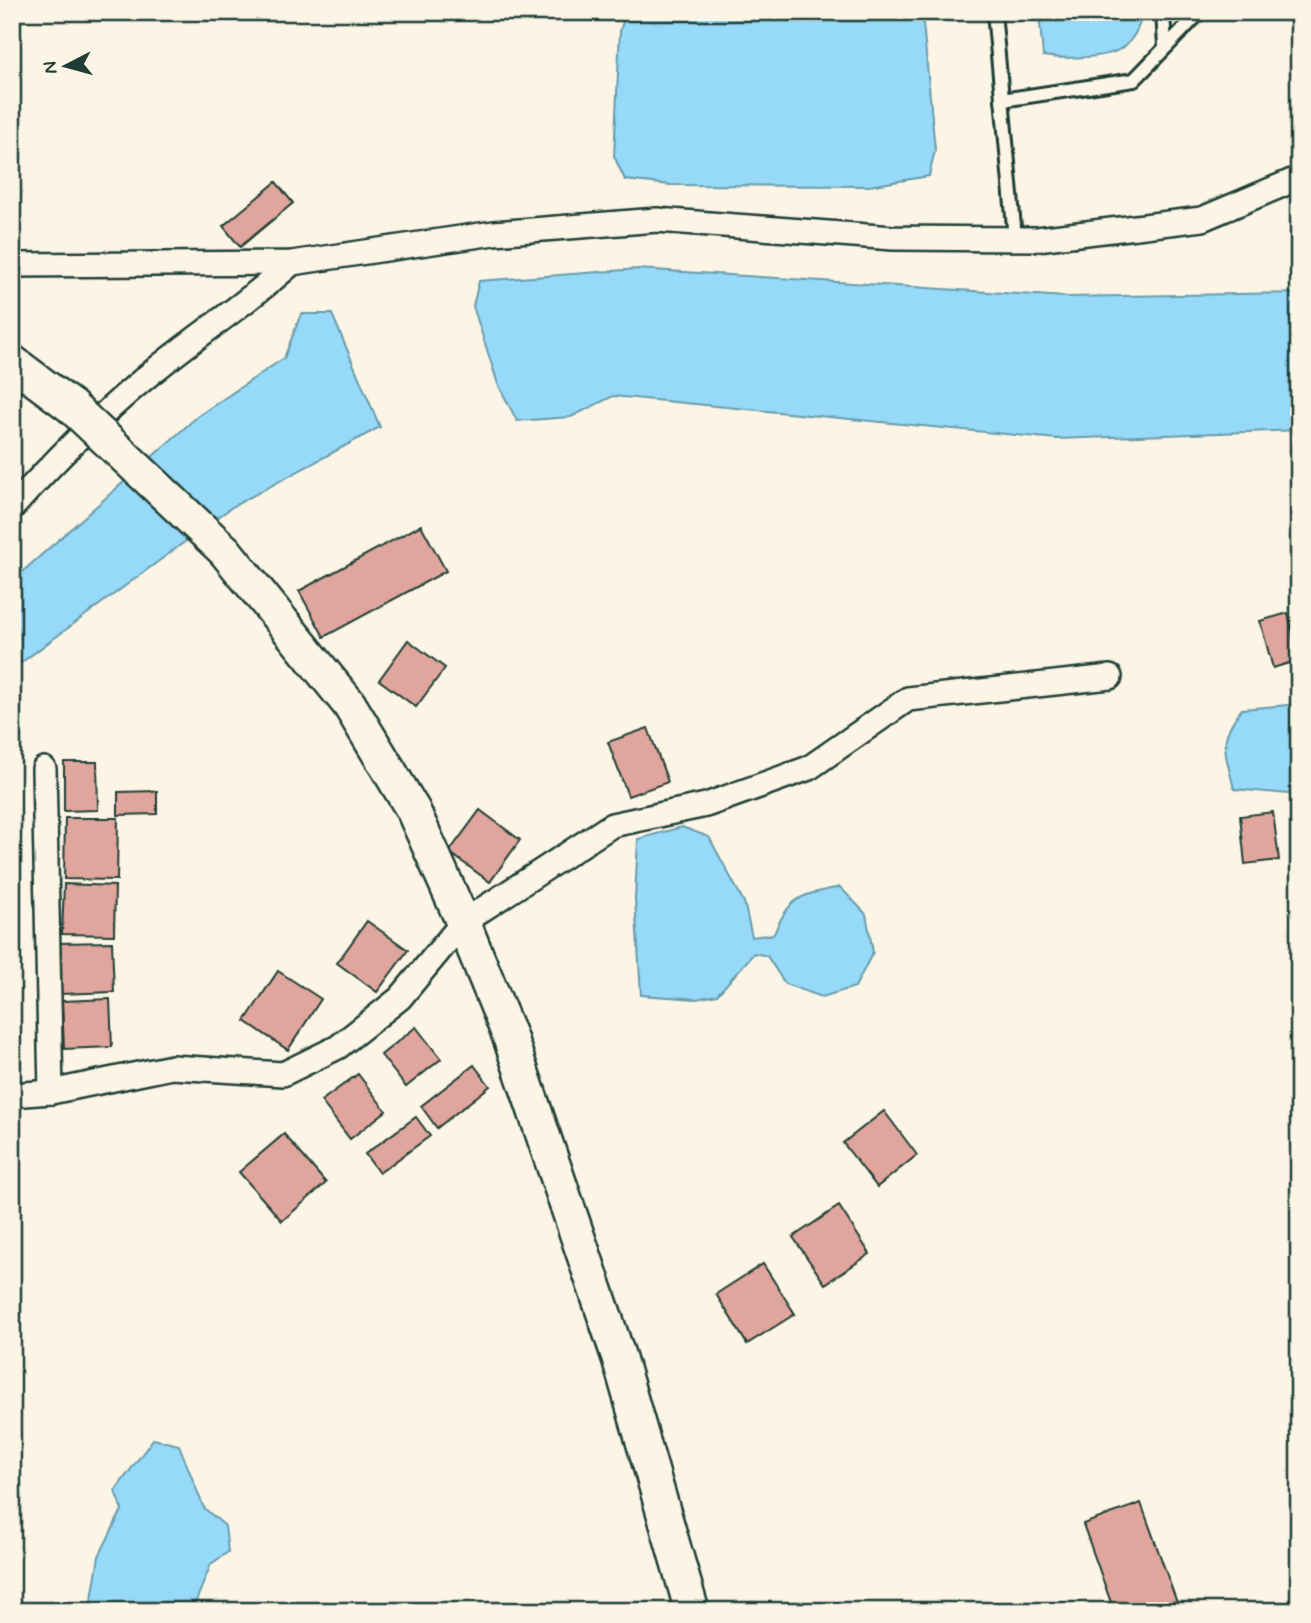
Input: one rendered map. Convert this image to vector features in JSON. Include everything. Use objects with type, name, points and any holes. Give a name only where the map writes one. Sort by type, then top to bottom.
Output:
[{"type":"main road","points":[[12,362],[72,407],[225,551],[349,704],[413,810],[509,1035],[619,1358],[692,1611]]},
{"type":"street","points":[[12,265],[292,263],[494,233],[657,220],[893,238],[1037,239],[1202,219],[1299,178]]},
{"type":"street","points":[[12,508],[78,435],[147,376],[251,300],[292,263]]},
{"type":"street","points":[[12,1095],[51,1092],[172,1068],[283,1074],[298,1069],[338,1047],[400,998],[463,922],[612,825],[706,805],[809,768],[908,699],[1110,677]]},
{"type":"street","points":[[44,769],[51,1092]]},
{"type":"lane","points":[[994,12],[1015,239]]},
{"type":"lane","points":[[1163,12],[1165,46]]},
{"type":"lane","points":[[1002,100],[1134,80],[1200,12]]},
{"type":"water","points":[[626,12],[922,12],[935,150],[929,176],[869,186],[671,185],[625,180],[614,156],[620,31]]},
{"type":"water","points":[[1039,12],[1143,12],[1135,33],[1120,49],[1104,55],[1071,58],[1043,56]]},
{"type":"water","points":[[638,269],[1066,297],[1299,293],[1299,430],[1057,439],[613,396],[571,417],[517,421],[498,384],[473,306],[479,281]]},
{"type":"water","points":[[301,314],[332,314],[380,427],[232,507],[22,662],[12,673],[12,581],[198,416],[284,358]]},
{"type":"water","points":[[1299,704],[1299,795],[1234,789],[1225,747],[1229,730],[1242,709]]},
{"type":"water","points":[[682,827],[709,837],[744,902],[752,937],[774,934],[785,912],[798,899],[840,887],[866,914],[873,952],[855,987],[822,997],[785,984],[767,956],[754,953],[717,995],[696,999],[641,995],[635,899],[638,839]]},
{"type":"water","points":[[153,1439],[179,1445],[204,1508],[225,1526],[228,1552],[211,1564],[192,1611],[90,1611],[99,1556],[122,1510],[115,1491]]},
{"type":"building","points":[[276,182],[293,203],[240,247],[223,226]]},
{"type":"building","points":[[421,525],[446,571],[324,637],[299,591]]},
{"type":"building","points":[[1288,613],[1299,660],[1273,668],[1260,621]]},
{"type":"building","points":[[408,640],[445,668],[416,707],[379,680]]},
{"type":"building","points":[[648,728],[668,782],[628,796],[608,742]]},
{"type":"building","points":[[64,762],[97,762],[98,810],[64,811]]},
{"type":"building","points":[[157,791],[157,814],[118,815],[118,792]]},
{"type":"building","points":[[480,810],[520,840],[490,882],[449,852]]},
{"type":"building","points":[[1273,812],[1279,860],[1245,864],[1240,816]]},
{"type":"building","points":[[65,818],[118,818],[117,880],[64,879]]},
{"type":"building","points":[[64,884],[115,886],[114,935],[62,934]]},
{"type":"building","points":[[14,890],[15,938],[12,938]]},
{"type":"building","points":[[367,921],[408,950],[377,992],[337,963]]},
{"type":"building","points":[[112,942],[114,992],[60,994],[59,943]]},
{"type":"building","points":[[14,944],[15,991],[12,991]]},
{"type":"building","points":[[278,971],[321,999],[288,1050],[245,1021]]},
{"type":"building","points":[[110,999],[112,1047],[64,1049],[62,1001]]},
{"type":"building","points":[[12,1001],[15,1001],[13,1050],[12,1050]]},
{"type":"building","points":[[416,1027],[441,1059],[406,1087],[381,1055]]},
{"type":"building","points":[[474,1065],[490,1086],[437,1128],[421,1106]]},
{"type":"building","points":[[358,1074],[386,1111],[350,1139],[321,1101]]},
{"type":"building","points":[[884,1111],[917,1155],[877,1187],[843,1143]]},
{"type":"building","points":[[416,1117],[430,1136],[379,1173],[365,1154]]},
{"type":"building","points":[[284,1134],[326,1183],[282,1221],[239,1172]]},
{"type":"building","points":[[839,1206],[870,1254],[825,1284],[793,1237]]},
{"type":"building","points":[[763,1264],[795,1314],[747,1344],[716,1294]]},
{"type":"building","points":[[1141,1503],[1180,1611],[1114,1611],[1083,1524]]}]
